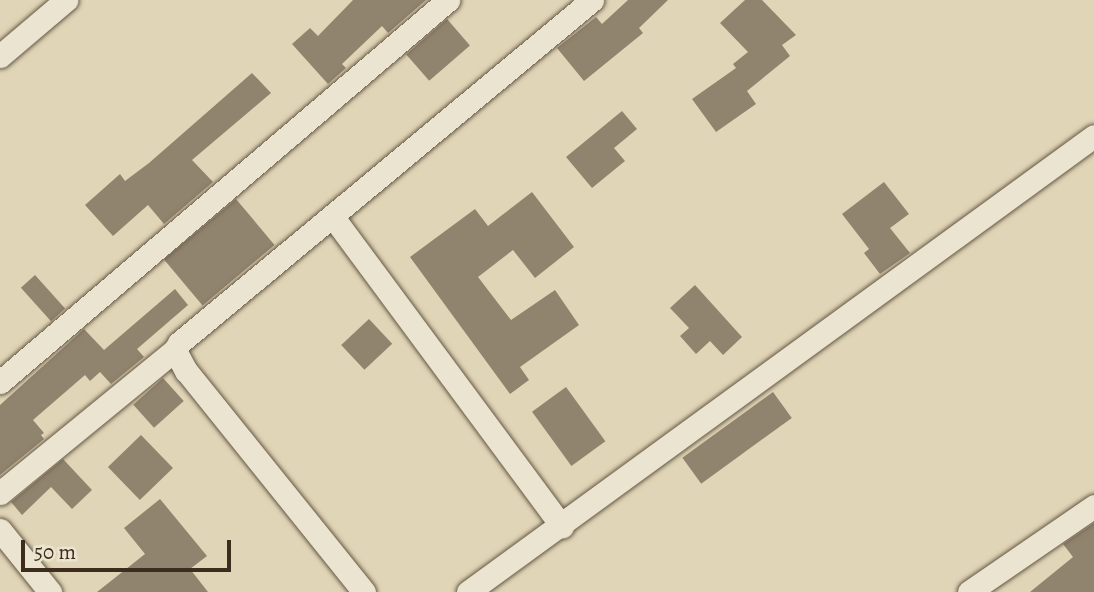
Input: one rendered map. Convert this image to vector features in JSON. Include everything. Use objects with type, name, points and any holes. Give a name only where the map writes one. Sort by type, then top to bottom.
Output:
[{"type":"street","points":[[0,56],[66,0]]},
{"type":"street","points":[[0,382],[448,0]]},
{"type":"street","points":[[0,493],[175,351],[179,343],[333,218],[592,0]]},
{"type":"street","points":[[468,592],[1094,136]]},
{"type":"street","points":[[333,218],[562,526]]},
{"type":"street","points":[[175,351],[186,370],[364,592]]},
{"type":"street","points":[[969,592],[1094,506]]},
{"type":"street","points":[[0,530],[50,592]]},
{"type":"building","points":[[353,0],[426,0],[388,33],[382,26],[342,64],[346,68],[328,84],[292,44],[310,28],[318,36]]},
{"type":"building","points":[[628,0],[668,0],[639,28],[643,33],[584,81],[557,48],[596,17],[602,24]]},
{"type":"building","points":[[745,0],[762,0],[796,35],[782,45],[790,56],[747,91],[756,104],[716,132],[692,99],[736,68],[733,64],[748,52],[720,23]]},
{"type":"building","points":[[447,19],[470,45],[429,81],[406,54]]},
{"type":"building","points":[[252,73],[271,93],[192,160],[213,182],[164,224],[148,205],[113,236],[85,205],[120,174],[125,181],[149,163]]},
{"type":"building","points":[[622,111],[637,129],[614,148],[625,161],[592,188],[566,157]]},
{"type":"building","points":[[884,182],[909,214],[890,228],[910,253],[880,274],[864,253],[869,249],[842,214]]},
{"type":"building","points":[[532,192],[574,247],[535,278],[513,250],[478,277],[511,320],[555,290],[579,325],[520,367],[529,380],[510,394],[410,257],[475,209],[488,226]]},
{"type":"building","points":[[236,199],[275,245],[203,305],[164,259]]},
{"type":"building","points":[[35,275],[65,308],[51,321],[21,288]]},
{"type":"building","points":[[695,285],[742,337],[723,355],[710,341],[696,354],[680,336],[689,328],[670,308]]},
{"type":"building","points":[[175,289],[188,305],[137,349],[144,357],[111,384],[100,372],[90,381],[85,375],[33,420],[44,433],[41,435],[44,439],[0,475],[0,405],[84,329],[104,350]]},
{"type":"building","points":[[369,319],[392,344],[364,370],[341,345]]},
{"type":"building","points":[[163,378],[184,401],[154,428],[133,405]]},
{"type":"building","points":[[566,387],[605,441],[571,466],[532,412]]},
{"type":"building","points":[[773,392],[792,418],[701,484],[682,458]]},
{"type":"building","points":[[141,435],[173,468],[140,500],[108,467]]},
{"type":"building","points":[[63,459],[92,490],[72,509],[51,487],[22,515],[11,502]]},
{"type":"building","points":[[160,499],[207,556],[190,569],[208,592],[97,592],[145,554],[124,528]]},
{"type":"building","points":[[1094,523],[1094,592],[1030,592],[1073,557],[1063,544]]}]
